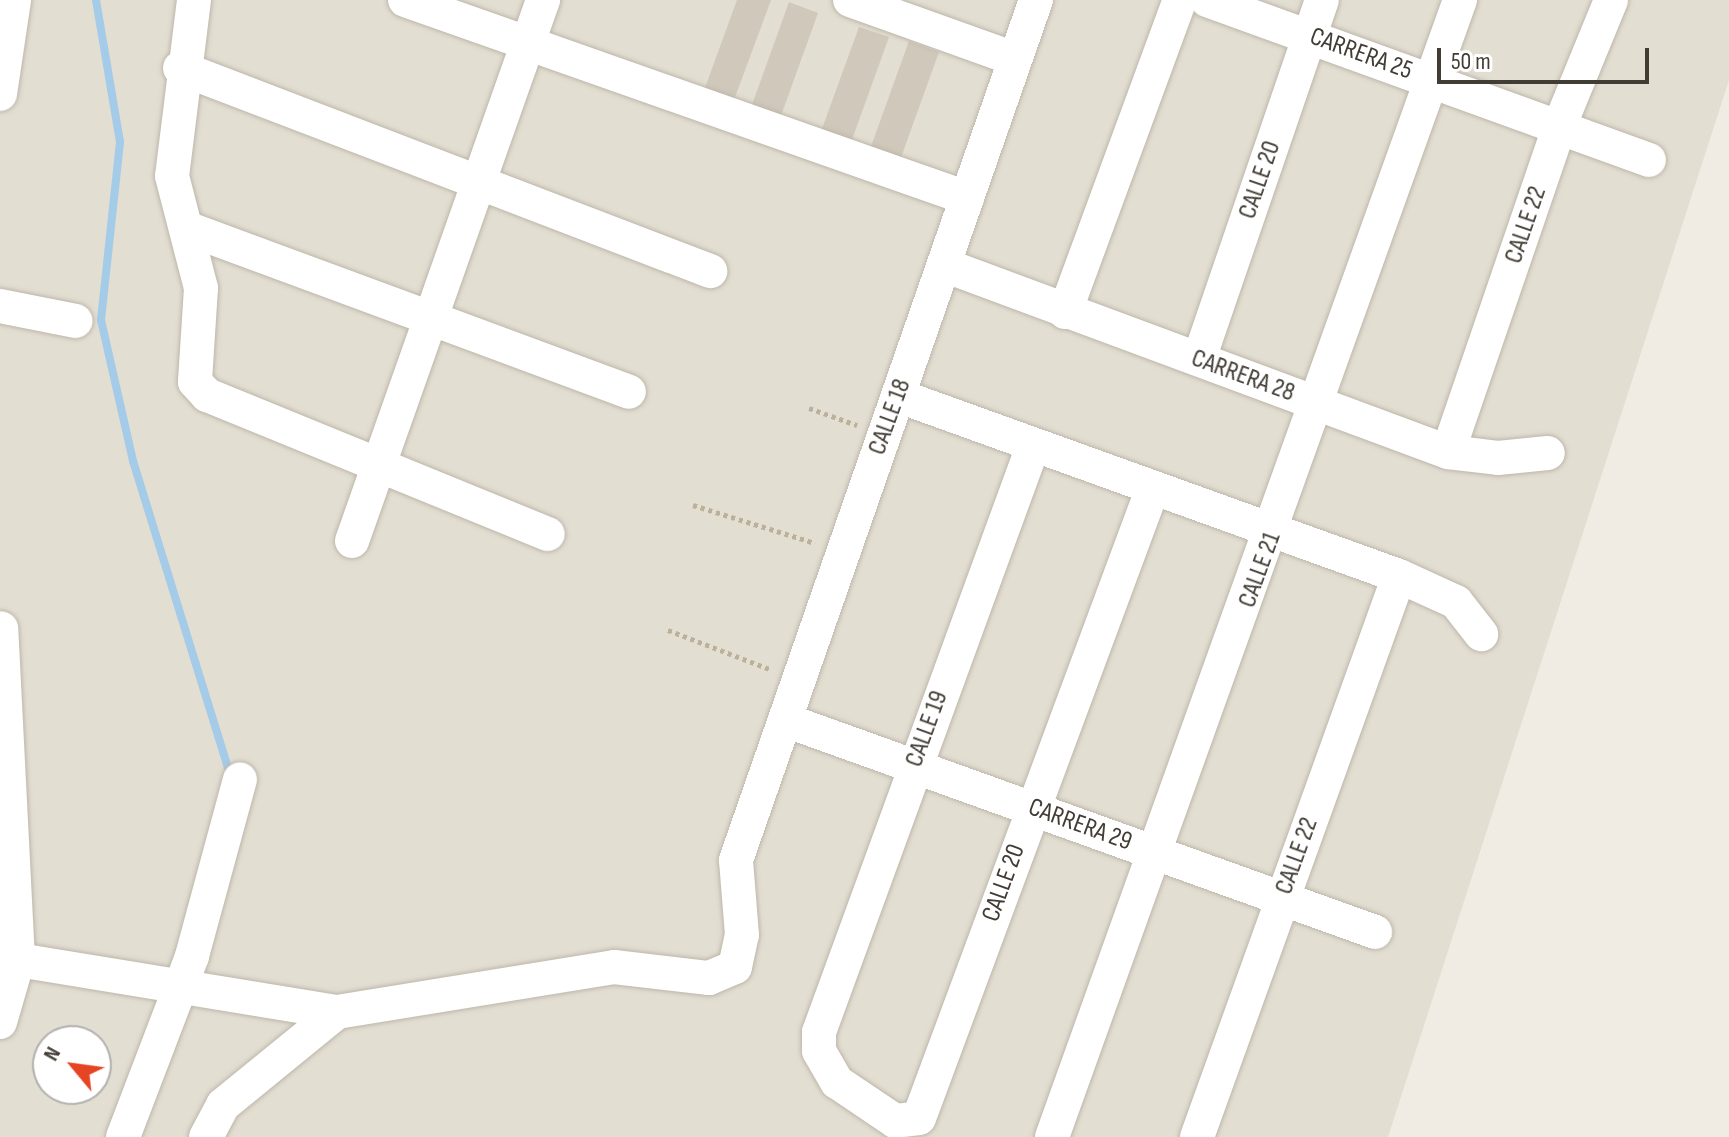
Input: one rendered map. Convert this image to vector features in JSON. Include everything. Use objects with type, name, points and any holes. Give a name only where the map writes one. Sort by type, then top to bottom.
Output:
[{"type":"street","points":[[0,94],[14,0]]},
{"type":"street","points":[[194,0],[180,68],[172,176],[189,229],[201,288],[193,358],[201,390],[548,534]]},
{"type":"street","points":[[405,0],[967,198]]},
{"type":"street","points":[[352,541],[543,0]]},
{"type":"street","points":[[850,0],[1015,59]]},
{"type":"street","name":"CALLE 18","points":[[337,1012],[614,967],[722,976],[742,952],[736,860],[744,833],[1036,0]]},
{"type":"street","points":[[1065,312],[1180,0]]},
{"type":"street","name":"CARRERA 25","points":[[1207,0],[1649,160]]},
{"type":"street","name":"CALLE 20","points":[[1199,359],[1322,0]]},
{"type":"street","name":"CALLE 21","points":[[1052,1137],[1275,532],[1460,0]]},
{"type":"street","name":"CALLE 22","points":[[1448,452],[1559,127],[1611,0]]},
{"type":"street","points":[[180,68],[478,185],[710,271]]},
{"type":"street","points":[[189,229],[429,321],[629,392]]},
{"type":"street","name":"CARRERA 28","points":[[944,265],[1448,452],[1498,458],[1548,453]]},
{"type":"street","points":[[0,306],[76,321]]},
{"type":"street","points":[[899,396],[1152,490],[1399,576],[1456,602],[1481,634]]},
{"type":"street","name":"CALLE 19","points":[[823,1013],[1033,446]]},
{"type":"street","name":"CALLE 20","points":[[823,1013],[819,1051],[837,1082],[870,1110],[914,1123],[1152,490]]},
{"type":"street","name":"CALLE 22","points":[[1197,1137],[1399,576]]},
{"type":"street","points":[[0,1022],[9,958],[1,628]]},
{"type":"street","name":"CARRERA 29","points":[[785,720],[1375,932]]},
{"type":"street","points":[[123,1137],[178,984],[240,779]]},
{"type":"street","points":[[9,958],[337,1012]]},
{"type":"street","points":[[206,1137],[223,1105],[337,1012]]},
{"type":"path","points":[[809,408],[883,435]]},
{"type":"path","points":[[693,505],[843,552]]},
{"type":"path","points":[[668,630],[798,679]]},
{"type":"shaded area","points":[[0,0],[1729,0],[1729,80],[1388,1137],[0,1137]]},
{"type":"building","points":[[737,0],[771,0],[731,108],[702,96]]},
{"type":"building","points":[[789,2],[818,13],[778,124],[749,113]]},
{"type":"building","points":[[859,27],[889,37],[849,148],[819,137]]},
{"type":"building","points":[[909,41],[939,52],[899,163],[869,152]]},
{"type":"waterway","points":[[96,0],[120,142],[101,320],[133,461],[231,778]]}]
